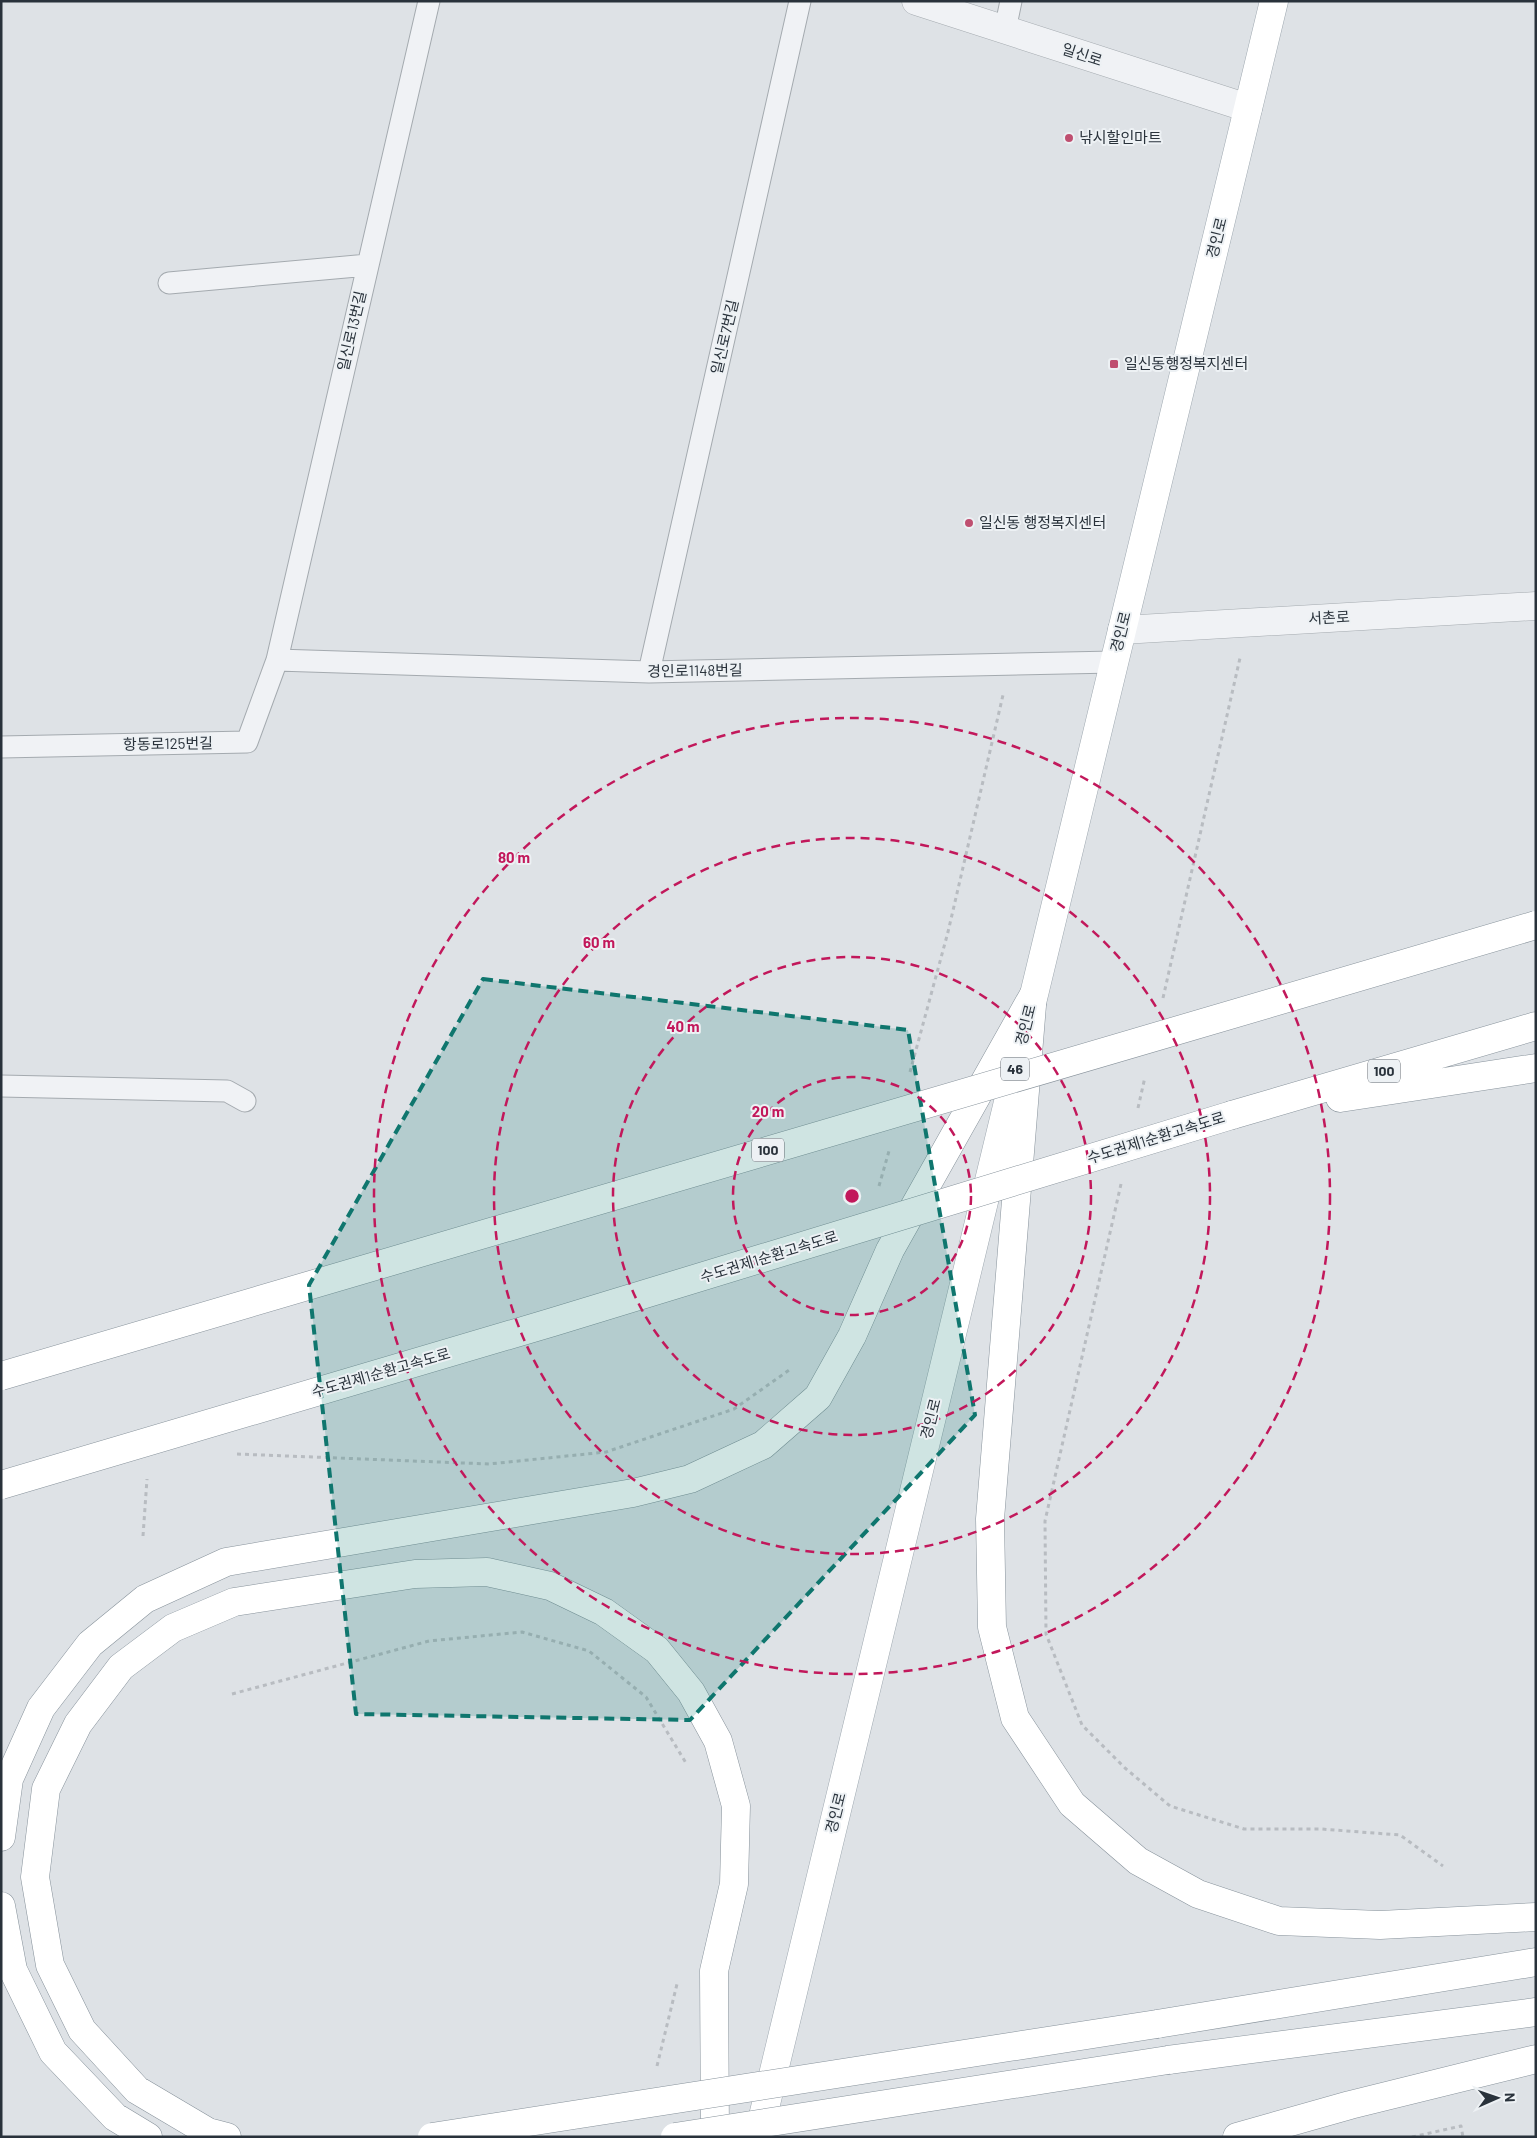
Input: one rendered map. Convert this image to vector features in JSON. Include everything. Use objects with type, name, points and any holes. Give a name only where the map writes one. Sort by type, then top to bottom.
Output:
[{"type":"main road","name":"경인로","points":[[758,2137],[1274,1]]},
{"type":"main road","name":"100","points":[[1,1376],[1536,925]]},
{"type":"main road","points":[[1,1837],[9,1779],[41,1708],[90,1644],[145,1599],[226,1562],[633,1493],[690,1479],[763,1445],[818,1397],[852,1336],[890,1250],[1033,996]]},
{"type":"main road","points":[[1033,996],[990,1519],[992,1627],[1015,1718],[1072,1804],[1138,1861],[1198,1894],[1279,1921],[1380,1925],[1536,1917]]},
{"type":"main road","name":"수도권제1순환고속도로","points":[[1,1485],[553,1322],[1232,1115],[1536,1026]]},
{"type":"main road","points":[[1232,1115],[1536,1068]]},
{"type":"main road","points":[[227,2137],[208,2132],[138,2090],[82,2030],[50,1965],[35,1877],[46,1789],[78,1724],[121,1667],[173,1628],[234,1602],[415,1574],[487,1572],[550,1586],[604,1612],[657,1650],[691,1692],[718,1740],[736,1806],[734,1884],[714,1971],[716,2137]]},
{"type":"main road","points":[[1,1906],[13,1970],[53,2052],[115,2117],[148,2137]]},
{"type":"main road","points":[[432,2137],[1157,2024],[1536,1962]]},
{"type":"main road","points":[[675,2137],[1168,2060],[1536,2012]]},
{"type":"main road","points":[[1237,2137],[1350,2105],[1536,2059]]},
{"type":"street","name":"일신로","points":[[916,1],[1248,108]]},
{"type":"street","name":"서촌로","points":[[1122,630],[1536,606]]},
{"type":"lane","name":"일신로13번길","points":[[276,660],[429,1]]},
{"type":"lane","name":"일신로7번길","points":[[649,672],[800,1]]},
{"type":"lane","points":[[1004,30],[1011,1]]},
{"type":"lane","points":[[168,283],[368,265]]},
{"type":"lane","name":"경인로1148번길","points":[[276,660],[649,672],[1114,662]]},
{"type":"lane","name":"항동로125번길","points":[[1,747],[247,742],[276,660]]},
{"type":"lane","points":[[1,1086],[227,1091],[245,1101]]},
{"type":"path","points":[[1162,1000],[1247,623]]},
{"type":"path","points":[[909,1075],[948,932],[1010,665]]},
{"type":"path","points":[[1136,1115],[1147,1067]]},
{"type":"path","points":[[878,1190],[891,1142]]},
{"type":"path","points":[[1121,1183],[1045,1521],[1046,1634],[1082,1725],[1125,1768],[1170,1806],[1244,1829],[1321,1829],[1400,1834],[1443,1866]]},
{"type":"path","points":[[227,1453],[489,1464],[606,1452],[734,1409],[797,1365]]},
{"type":"path","points":[[143,1536],[147,1479],[155,1475]]},
{"type":"path","points":[[232,1694],[429,1641],[522,1632],[589,1652],[646,1696],[686,1764]]},
{"type":"path","points":[[656,2071],[679,1977]]},
{"type":"path","points":[[1412,2137],[1461,2126],[1463,2137]]},
{"type":"highlighted area","points":[[483,979],[908,1030],[975,1415],[690,1720],[356,1714],[309,1285]]},
{"type":"place","name":"낚시할인마트","points":[[1069,138]]},
{"type":"place","name":"일신동행정복지센터","points":[[1114,364]]},
{"type":"place","name":"일신동 행정복지센터","points":[[969,523]]}]
